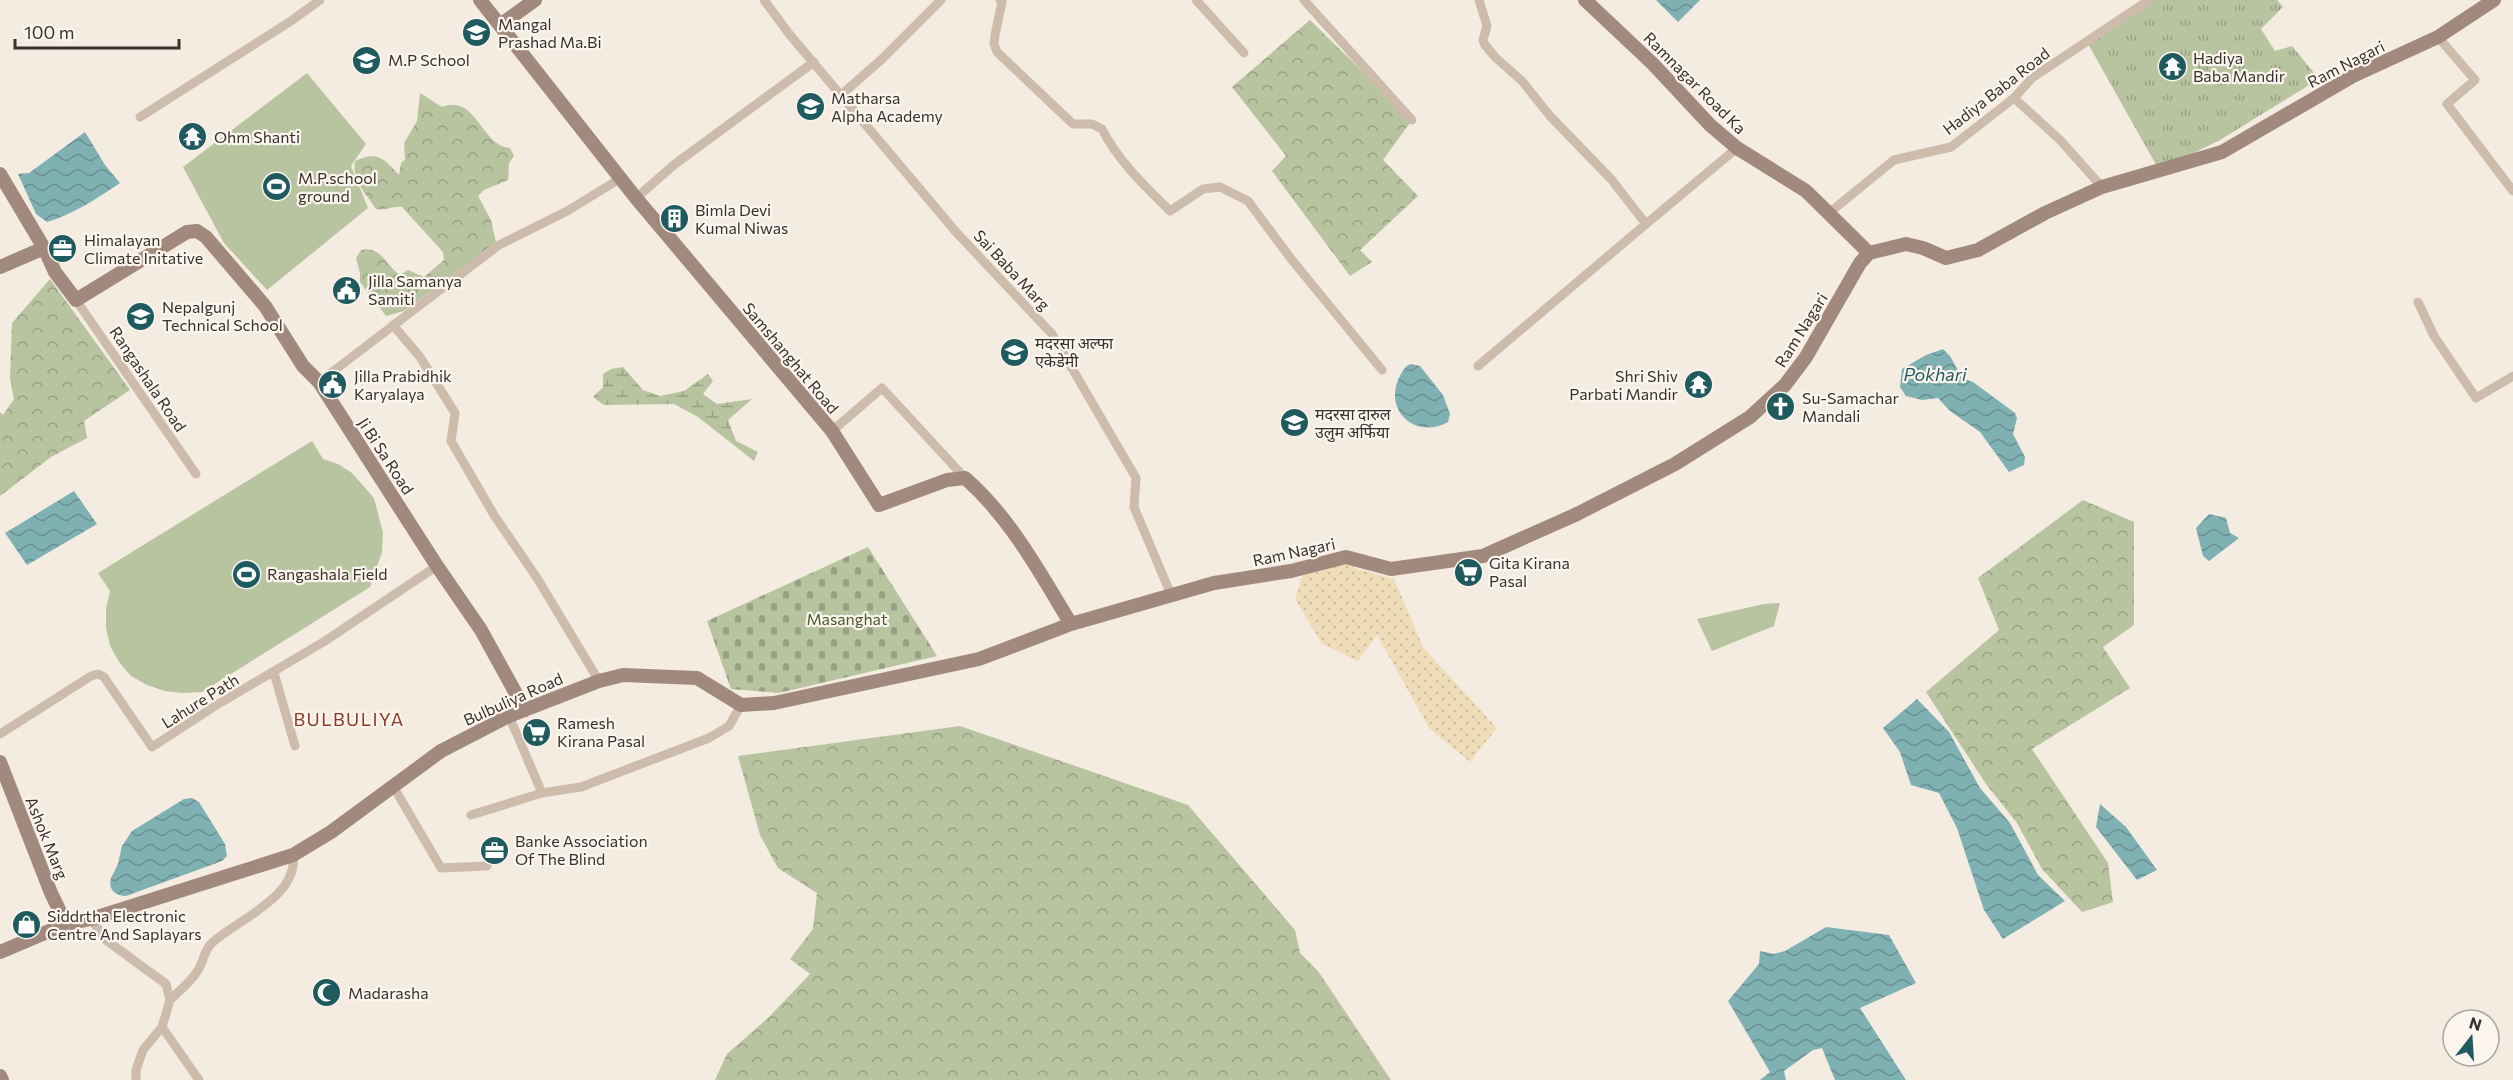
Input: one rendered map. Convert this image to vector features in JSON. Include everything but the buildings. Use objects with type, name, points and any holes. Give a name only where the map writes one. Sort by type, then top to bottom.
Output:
[{"type":"main road","name":"Samshanghat Road","points":[[480,0],[636,198],[832,431],[879,505],[947,480],[965,478]]},
{"type":"main road","points":[[500,25],[536,0]]},
{"type":"main road","name":"Ramnagar Road Ka","points":[[1585,0],[1653,64],[1710,125],[1737,148],[1806,191],[1869,253]]},
{"type":"main road","name":"Ram Nagari","points":[[1071,624],[1172,597],[1214,583],[1291,572],[1346,557],[1391,569],[1483,556],[1577,514],[1675,464],[1750,417],[1785,385],[1806,357],[1860,263],[1869,253],[1906,244],[1923,248],[1946,258],[1978,250],[2045,213],[2102,187],[2222,152],[2353,76],[2439,37],[2494,0]]},
{"type":"main road","points":[[0,174],[44,248],[55,272],[76,300]]},
{"type":"main road","name":"Ji Bi Sa Road","points":[[76,300],[187,232],[197,231],[206,237],[265,306],[303,366],[319,382],[437,566],[481,630],[525,710]]},
{"type":"main road","points":[[0,267],[44,248]]},
{"type":"main road","points":[[741,705],[774,703],[979,659],[1071,624],[1032,561],[986,496],[965,478]]},
{"type":"main road","name":"Bulbuliya Road","points":[[0,952],[66,924],[91,919],[293,855],[331,832],[441,751],[509,716],[599,681],[622,675],[696,678],[741,705]]},
{"type":"main road","name":"Ashok Marg","points":[[0,762],[51,893],[66,924]]},
{"type":"main road","points":[[0,1076],[2,1080]]},
{"type":"street","points":[[140,117],[291,21],[320,0]]},
{"type":"street","name":"Sai Baba Marg","points":[[764,0],[790,35],[956,232],[1052,334],[1136,478],[1134,507],[1172,597]]},
{"type":"street","points":[[841,95],[882,59],[941,0]]},
{"type":"street","points":[[1000,0],[1002,2],[994,44],[997,52],[1011,66],[1073,124],[1092,124],[1102,129],[1109,143],[1117,150],[1128,168],[1170,211],[1203,189],[1220,187],[1248,201],[1292,260],[1382,370]]},
{"type":"street","points":[[1196,0],[1244,53]]},
{"type":"street","points":[[1304,0],[1412,120]]},
{"type":"street","points":[[1479,0],[1487,26],[1483,40],[1485,45],[1522,81],[1550,116],[1619,188],[1646,224]]},
{"type":"street","name":"Hadiya Baba Road","points":[[1829,213],[1894,160],[1951,147],[2014,98],[2032,78],[2149,0]]},
{"type":"street","points":[[2439,37],[2475,80],[2447,104],[2513,190]]},
{"type":"street","points":[[636,198],[675,164],[814,62]]},
{"type":"street","points":[[2014,98],[2060,140],[2102,187]]},
{"type":"street","points":[[1478,366],[1737,148]]},
{"type":"street","points":[[319,382],[499,245],[569,210],[621,178]]},
{"type":"street","name":"Rangashala Road","points":[[76,300],[196,474]]},
{"type":"street","points":[[2418,302],[2434,336],[2476,398],[2513,376]]},
{"type":"street","points":[[393,325],[420,357],[455,413],[451,441],[494,515],[537,578],[599,681]]},
{"type":"street","points":[[832,431],[882,388],[965,478]]},
{"type":"street","name":"Lahure Path","points":[[0,734],[39,707],[98,674],[104,677],[152,747],[215,706],[274,673],[437,566]]},
{"type":"street","points":[[274,673],[296,746]]},
{"type":"street","points":[[471,815],[542,793],[581,787],[710,738],[729,726],[741,705]]},
{"type":"street","points":[[509,716],[542,793]]},
{"type":"street","points":[[393,786],[441,868],[487,866]]},
{"type":"street","points":[[136,1080],[135,1070],[143,1050],[162,1027],[170,1000],[198,970],[212,943],[267,903],[289,882],[295,867],[293,855]]},
{"type":"street","points":[[91,919],[106,940],[166,984],[170,1000]]},
{"type":"street","points":[[162,1027],[199,1080]]},
{"type":"green space","points":[[2146,0],[2277,0],[2283,7],[2261,29],[2275,51],[2292,46],[2319,79],[2220,140],[2159,170],[2087,42]]},
{"type":"green space","points":[[1310,20],[1412,120],[1383,160],[1418,196],[1360,250],[1372,262],[1350,276],[1272,171],[1286,156],[1232,87]]},
{"type":"green space","name":"M.P.school ground","points":[[307,73],[366,144],[351,166],[368,208],[267,290],[224,243],[183,167]]},
{"type":"green space","points":[[420,93],[442,107],[453,105],[463,107],[471,113],[492,139],[510,148],[514,156],[509,163],[508,180],[484,190],[478,196],[491,220],[496,243],[404,311],[386,316],[360,282],[356,258],[361,250],[368,249],[379,254],[400,275],[408,270],[424,277],[444,260],[443,252],[402,207],[376,209],[358,181],[355,161],[375,156],[385,161],[399,175],[401,163],[405,160],[404,143],[417,121]]},
{"type":"green space","points":[[50,279],[130,390],[84,421],[87,438],[51,457],[0,496],[0,412],[3,415],[14,399],[10,378],[12,323]]},
{"type":"green space","points":[[623,367],[643,390],[660,396],[684,391],[708,374],[713,381],[703,394],[717,404],[752,399],[728,420],[736,441],[758,452],[754,461],[698,417],[674,404],[604,405],[593,397],[603,387],[603,374],[611,369]]},
{"type":"green space","points":[[312,441],[323,459],[338,464],[352,473],[374,498],[383,533],[382,552],[370,587],[202,692],[165,691],[131,676],[119,662],[110,646],[106,628],[106,609],[110,591],[98,573]]},
{"type":"green space","points":[[2083,500],[2134,522],[2134,625],[2103,647],[2130,688],[2032,749],[2108,863],[2113,902],[2082,912],[2042,869],[2017,823],[1986,784],[1926,692],[1999,630],[1978,578]]},
{"type":"green space","name":"Masanghat","points":[[868,547],[937,656],[779,693],[731,689],[707,621]]},
{"type":"green space","points":[[1780,603],[1774,626],[1712,651],[1697,619],[1764,604]]},
{"type":"green space","points":[[960,726],[1188,805],[1295,930],[1300,953],[1318,971],[1391,1080],[715,1080],[727,1054],[769,1017],[810,974],[790,959],[813,929],[817,893],[778,868],[760,835],[738,756]]},
{"type":"sand","points":[[1356,559],[1354,568],[1394,579],[1423,647],[1497,728],[1470,762],[1429,728],[1377,635],[1358,661],[1322,644],[1295,599],[1303,574]]},
{"type":"water","points":[[1656,0],[1700,0],[1678,22]]},
{"type":"water","points":[[85,132],[105,165],[120,183],[76,210],[47,222],[36,214],[18,174],[29,173]]},
{"type":"water","name":"Pokhari","points":[[1943,349],[1950,356],[1962,378],[1973,382],[2015,413],[2017,418],[2013,434],[2025,457],[2024,465],[2009,472],[1980,432],[1950,411],[1938,398],[1922,400],[1906,396],[1900,387],[1902,369],[1926,355]]},
{"type":"water","points":[[1411,364],[1420,366],[1443,395],[1450,414],[1448,422],[1435,427],[1424,427],[1404,418],[1398,409],[1395,399],[1396,387],[1404,369]]},
{"type":"water","points":[[74,491],[97,524],[27,565],[5,533]]},
{"type":"water","points":[[2209,514],[2226,518],[2230,533],[2239,538],[2209,561],[2203,556],[2196,528]]},
{"type":"water","points":[[1917,699],[1949,732],[1980,788],[2010,823],[2038,875],[2065,901],[2003,939],[1984,910],[1957,828],[1939,793],[1911,785],[1900,752],[1883,728]]},
{"type":"water","points":[[192,798],[199,802],[225,844],[227,856],[222,861],[126,896],[113,891],[111,878],[118,864],[122,846],[132,831],[184,799]]},
{"type":"water","points":[[2100,804],[2126,827],[2157,870],[2137,880],[2096,827]]},
{"type":"water","points":[[1826,927],[1889,935],[1916,983],[1860,1008],[1906,1080],[1835,1080],[1822,1048],[1813,1050],[1784,1071],[1786,1080],[1760,1080],[1770,1072],[1728,1001],[1759,964],[1760,951],[1774,954],[1785,951]]},
{"type":"place","name":"Mangal Prashad Ma.Bi","points":[[477,33]]},
{"type":"place","name":"M.P School","points":[[367,60]]},
{"type":"place","name":"Hadiya Baba Mandir","points":[[2172,67]]},
{"type":"place","name":"Matharsa Alpha Academy","points":[[810,107]]},
{"type":"place","name":"Ohm Shanti","points":[[193,137]]},
{"type":"place","name":"M.P.school ground","points":[[277,187]]},
{"type":"place","name":"Bimla Devi Kumal Niwas","points":[[674,219]]},
{"type":"place","name":"Himalayan Climate Initative","points":[[63,249]]},
{"type":"place","name":"Jilla Samanya Samiti","points":[[347,290]]},
{"type":"place","name":"Nepalgunj Technical School","points":[[141,316]]},
{"type":"place","name":"मदरसा अल्फा एकेडेमी","points":[[1014,352]]},
{"type":"place","name":"Jilla Prabidhik Karyalaya","points":[[333,385]]},
{"type":"place","name":"Shri Shiv Parbati Mandir","points":[[1699,385]]},
{"type":"place","name":"Su-Samachar Mandali","points":[[1781,407]]},
{"type":"place","name":"मदरसा दारुल उलुम अर्फिया","points":[[1294,423]]},
{"type":"place","name":"Gita Kirana Pasal","points":[[1468,572]]},
{"type":"place","name":"Rangashala Field","points":[[246,574]]},
{"type":"place","name":"Ramesh Kirana Pasal","points":[[536,732]]},
{"type":"place","name":"Banke Association Of The Blind","points":[[494,850]]},
{"type":"place","name":"Siddrtha Electronic Centre And Saplayars","points":[[26,925]]},
{"type":"place","name":"Madarasha","points":[[327,993]]},
{"type":"district","name":"BULBULIYA","points":[[349,720]]}]
